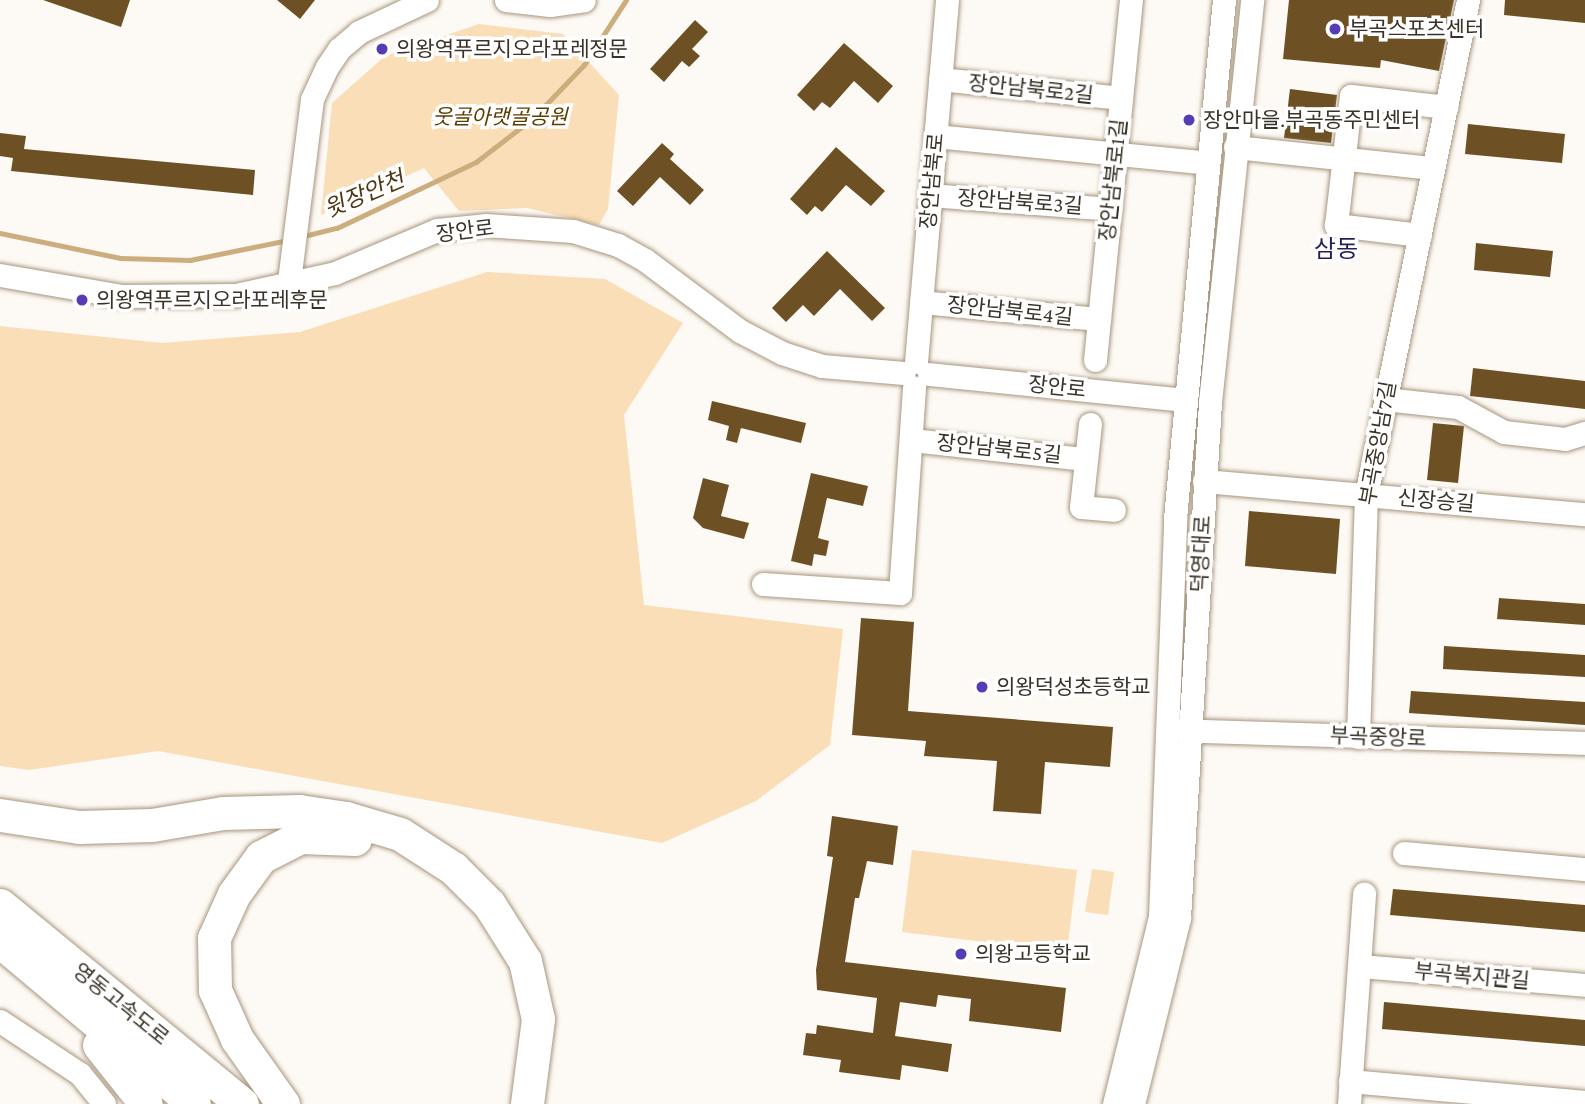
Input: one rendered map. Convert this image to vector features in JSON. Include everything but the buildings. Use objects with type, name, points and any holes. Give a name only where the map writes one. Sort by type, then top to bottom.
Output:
[{"type":"highway","points":[[0,815],[79,827],[152,825],[223,813],[299,811],[346,818],[400,834],[453,867],[489,904],[525,961],[538,1018],[527,1104]]},
{"type":"highway","points":[[284,1104],[237,1039],[215,990],[214,938],[234,894],[261,857],[300,838],[344,835],[397,850],[443,880],[481,916],[512,970],[523,1022],[511,1104]]},
{"type":"highway","name":"영동고속도로","points":[[0,905],[242,1104]]},
{"type":"highway","points":[[10,949],[146,1104]]},
{"type":"highway","name":"영동고속도로","points":[[10,949],[194,1104]]},
{"type":"street","points":[[290,272],[312,99],[327,67],[339,49],[359,32],[427,0]]},
{"type":"street","points":[[506,0],[550,5],[584,0]]},
{"type":"street","name":"장안남북로","points":[[763,584],[900,593],[947,0]]},
{"type":"street","name":"장안남북로1길","points":[[1095,360],[1131,0]]},
{"type":"street","name":"덕영대로","points":[[1133,1104],[1179,918],[1181,731],[1175,518],[1184,400],[1224,0]]},
{"type":"street","name":"덕영대로","points":[[1114,1104],[1160,916],[1181,731],[1234,147],[1252,0]]},
{"type":"street","name":"부곡중앙남7길","points":[[1357,737],[1366,495],[1468,0]]},
{"type":"street","name":"장안남북로2길","points":[[940,79],[1121,98]]},
{"type":"street","points":[[1420,235],[1336,225],[1351,96],[1446,107]]},
{"type":"street","points":[[935,136],[1208,163]]},
{"type":"street","points":[[1234,147],[1433,168]]},
{"type":"street","name":"장안남북로3길","points":[[930,195],[1110,209]]},
{"type":"street","name":"장안로","points":[[0,275],[83,292],[184,298],[236,295],[290,272],[335,273],[437,230],[485,225],[573,231],[618,245],[645,260],[740,331],[782,353],[822,366],[1184,400]]},
{"type":"street","name":"장안남북로4길","points":[[921,302],[1099,319]]},
{"type":"street","points":[[1385,399],[1458,407],[1504,432],[1565,439],[1585,433]]},
{"type":"street","name":"장안남북로5길","points":[[1090,424],[1081,507],[1114,510]]},
{"type":"street","name":"장안남북로5길","points":[[912,440],[1085,459]]},
{"type":"street","name":"신장승길","points":[[1204,481],[1584,515]]},
{"type":"street","name":"부곡중앙로","points":[[1181,731],[1585,743]]},
{"type":"street","points":[[1404,853],[1585,869]]},
{"type":"street","points":[[1364,894],[1350,1093],[1585,1102]]},
{"type":"street","name":"부곡복지관길","points":[[1360,966],[1585,985]]},
{"type":"street","points":[[0,1021],[80,1074],[104,1104]]},
{"type":"green space","name":"웃골아랫골공원","points":[[479,24],[563,34],[619,95],[608,209],[599,225],[527,208],[459,211],[424,168],[321,215],[332,103],[385,56]]},
{"type":"green space","points":[[487,272],[605,279],[683,323],[624,415],[644,605],[843,629],[830,745],[756,801],[662,843],[158,751],[29,770],[0,766],[0,326],[162,343],[300,332]]},
{"type":"green space","points":[[912,850],[1077,870],[1067,952],[902,932]]},
{"type":"green space","points":[[1092,869],[1114,872],[1108,915],[1085,912]]},
{"type":"waterway","name":"윗장안천","points":[[300,237],[337,228],[476,162],[532,119],[584,65],[626,0]]},
{"type":"waterway","name":"윗장안천","points":[[0,233],[121,258],[190,260],[288,240]]},
{"type":"place","name":"부곡스포츠센터","points":[[1335,29]]},
{"type":"place","name":"의왕역푸르지오라포레정문","points":[[382,49]]},
{"type":"place","name":"장안마을.부곡동주민센터","points":[[1189,120]]},
{"type":"place","name":"의왕역푸르지오라포레후문","points":[[82,300]]},
{"type":"place","name":"의왕덕성초등학교","points":[[982,687]]},
{"type":"place","name":"의왕고등학교","points":[[961,954]]},
{"type":"district","name":"삼동","points":[[1336,249]]}]
